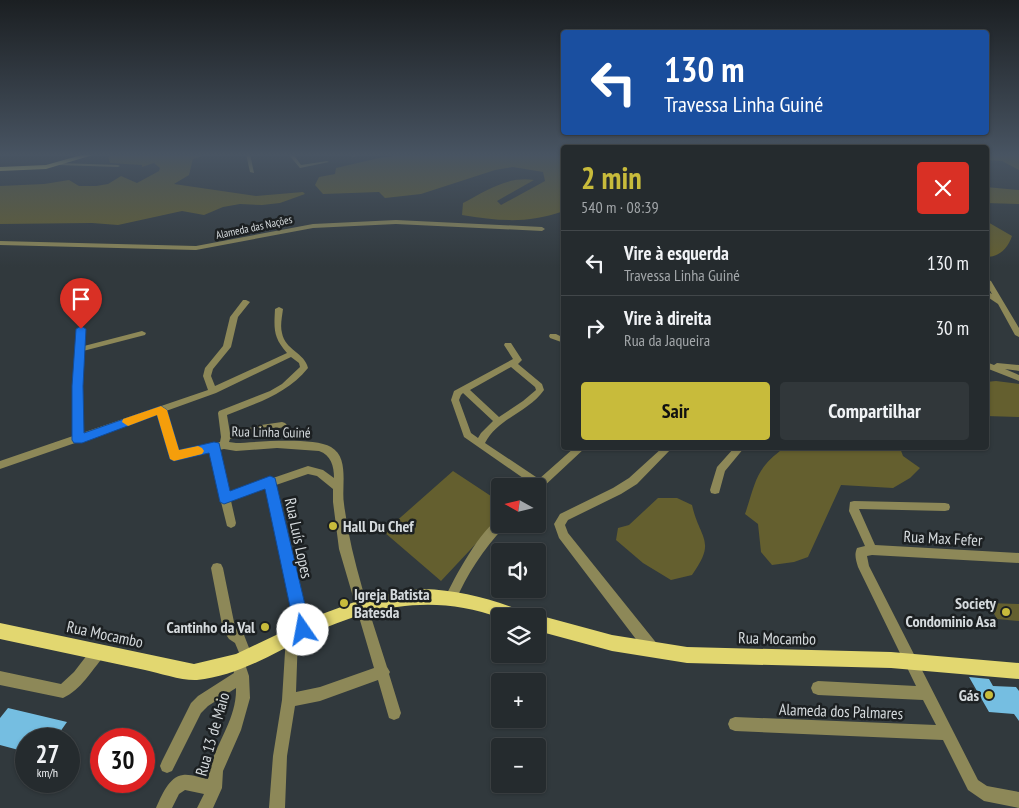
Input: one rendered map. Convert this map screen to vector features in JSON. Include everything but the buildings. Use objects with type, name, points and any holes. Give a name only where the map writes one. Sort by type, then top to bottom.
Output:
[{"type":"main road","name":"Rua Mocambo","points":[[0,631],[194,672],[242,665],[297,633],[364,607],[406,597],[467,600],[492,608]]},
{"type":"main road","name":"Rua Mocambo","points":[[546,625],[618,646],[655,653],[687,656],[910,661],[1019,671]]},
{"type":"street","name":"Alameda das Nações","points":[[0,242],[196,248],[313,226],[396,222],[542,229]]},
{"type":"street","points":[[989,285],[1019,335]]},
{"type":"street","points":[[989,295],[1001,304]]},
{"type":"street","points":[[213,390],[207,376],[209,368],[227,347],[234,317],[246,302]]},
{"type":"street","points":[[231,523],[224,499],[221,414],[226,410],[273,393],[293,379],[304,368],[305,364],[282,343],[278,333],[279,310]]},
{"type":"street","points":[[78,440],[81,329]]},
{"type":"street","points":[[79,350],[142,333]]},
{"type":"street","points":[[553,336],[561,340]]},
{"type":"street","points":[[508,345],[519,360],[464,389],[457,394],[455,400],[467,435],[528,478]]},
{"type":"street","points":[[0,465],[78,440],[161,410],[213,390],[292,354]]},
{"type":"street","points":[[480,444],[485,434],[539,393],[539,386],[513,364]]},
{"type":"street","points":[[989,364],[1019,368]]},
{"type":"street","points":[[989,365],[1019,378]]},
{"type":"street","points":[[464,389],[499,422]]},
{"type":"street","name":"Rua Linha Guiné","points":[[161,410],[171,439],[174,456],[221,443],[236,447],[300,444],[328,450],[337,462],[339,477],[338,502],[345,549],[364,607]]},
{"type":"street","points":[[221,443],[261,428],[282,425]]},
{"type":"street","points":[[546,478],[578,450]]},
{"type":"street","points":[[655,653],[563,535],[560,524],[564,518],[633,481],[664,450]]},
{"type":"street","points":[[715,490],[720,470],[737,450]]},
{"type":"street","points":[[224,499],[308,470],[316,470],[338,487]]},
{"type":"street","name":"Rua Luís Lopes","points":[[270,482],[297,633],[280,756],[277,808]]},
{"type":"street","points":[[945,507],[854,505],[854,511],[868,550],[861,552],[860,556],[864,568],[973,785],[984,793],[1019,800]]},
{"type":"street","points":[[451,598],[457,583],[472,558],[493,533]]},
{"type":"street","name":"Rua Max Fefer","points":[[868,550],[1019,558]]},
{"type":"street","points":[[167,766],[196,708],[242,665],[240,639],[230,632],[217,568]]},
{"type":"street","points":[[364,607],[394,713]]},
{"type":"street","points":[[0,678],[63,691],[72,686],[100,651]]},
{"type":"street","name":"Rua 13 de Maio","points":[[205,808],[214,788],[216,771],[234,730],[243,698],[242,665]]},
{"type":"street","points":[[289,700],[320,694],[383,672]]},
{"type":"street","name":"Alameda dos Palmares","points":[[818,688],[928,693]]},
{"type":"street","name":"Alameda dos Palmares","points":[[734,724],[946,733]]},
{"type":"street","name":"Rua 13 de Maio","points":[[164,808],[174,788],[183,782],[214,788]]},
{"type":"shaded area","points":[[0,192],[227,192],[256,196],[303,192],[305,194],[280,203],[262,205],[240,204],[223,207],[204,215],[182,211],[118,225],[92,223],[0,224]]},
{"type":"shaded area","points":[[321,192],[428,192],[385,198],[379,192],[323,194]]},
{"type":"shaded area","points":[[483,192],[513,192],[497,201],[501,205],[525,192],[561,192],[561,212],[551,215],[525,220],[513,220],[462,215],[463,203]]},
{"type":"shaded area","points":[[989,192],[1019,192],[1019,204],[989,203]]},
{"type":"shaded area","points":[[989,223],[1012,236],[1003,251],[989,257]]},
{"type":"shaded area","points":[[989,382],[1019,384],[1019,417],[989,416]]},
{"type":"shaded area","points":[[782,450],[901,450],[903,456],[920,468],[910,478],[893,488],[841,485],[808,557],[794,562],[772,565],[761,552],[758,524],[745,514],[758,477],[774,456]]},
{"type":"shaded area","points":[[453,471],[491,496],[491,528],[441,581],[384,532]]},
{"type":"shaded area","points":[[658,498],[677,498],[692,505],[705,547],[700,563],[692,575],[671,580],[643,563],[616,540],[618,528],[629,525]]},
{"type":"shaded area","name":"Society Condominio Asa","points":[[988,603],[1019,604],[1019,621],[997,619]]},
{"type":"slow traffic","points":[[128,422],[161,410],[171,439],[174,456],[198,451]]},
{"type":"place","name":"Hall Du Chef","points":[[333,526]]},
{"type":"place","name":"Igreja Batista Batesda","points":[[344,603]]},
{"type":"place","name":"Society Condominio Asa","points":[[1006,612]]},
{"type":"place","name":"Cantinho da Val","points":[[265,627]]},
{"type":"place","name":"Gás","points":[[989,695]]},
{"type":"route","points":[[81,329],[78,440],[161,410],[171,439],[174,456],[214,447],[224,499],[270,482],[303,630]]}]
